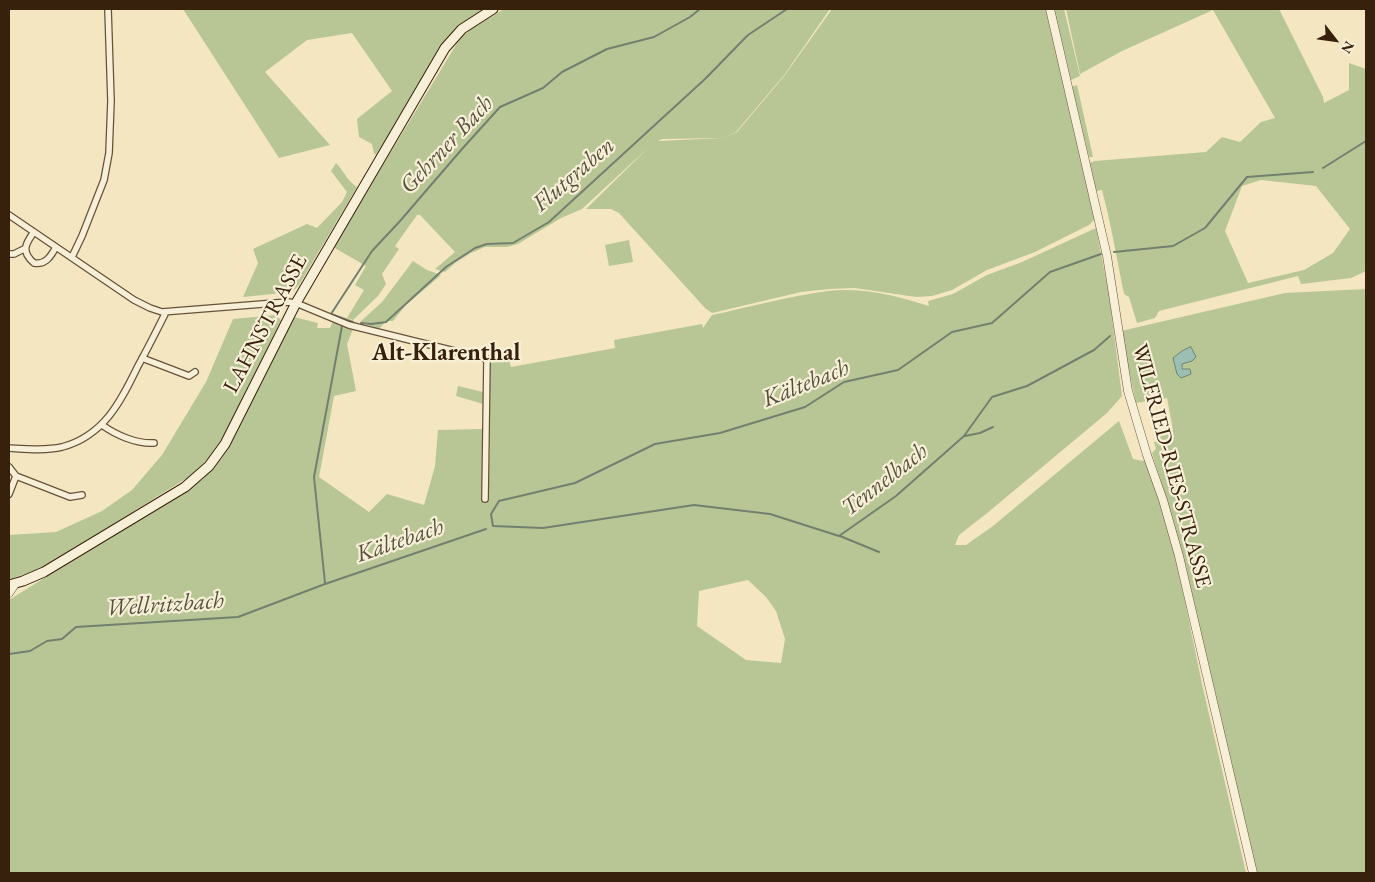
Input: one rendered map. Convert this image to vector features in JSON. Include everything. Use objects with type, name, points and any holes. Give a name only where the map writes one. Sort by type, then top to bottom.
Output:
[{"type":"main road","name":"LAHNSTRASSE","points":[[12,584],[44,572],[185,487],[204,472],[225,444],[296,303],[445,48],[462,29],[493,9]]},
{"type":"street","points":[[72,257],[104,180],[109,154],[111,101],[108,9]]},
{"type":"street","name":"WILFRIED-RIES-STRASSE","points":[[1050,9],[1107,256],[1128,391],[1179,556],[1253,873]]},
{"type":"street","points":[[9,215],[144,306],[156,311],[166,312],[271,302],[296,303],[349,325],[487,359],[485,499]]},
{"type":"street","points":[[34,232],[26,242],[24,249],[29,259],[36,264],[47,260],[56,247]]},
{"type":"street","points":[[9,254],[14,254],[24,249]]},
{"type":"street","points":[[9,448],[45,449],[61,447],[83,439],[102,425],[120,403],[166,312]]},
{"type":"street","points":[[142,358],[189,376],[195,372]]},
{"type":"street","points":[[102,425],[111,432],[143,444],[154,443]]},
{"type":"street","points":[[9,468],[16,476],[70,497],[82,495]]},
{"type":"street","points":[[9,494],[16,476]]},
{"type":"street","name":"LAHNSTRASSE","points":[[9,593],[12,584]]},
{"type":"green space","points":[[183,9],[486,9],[457,29],[447,40],[376,155],[372,144],[359,137],[357,119],[392,91],[352,33],[307,40],[265,72],[330,145],[279,158]]},
{"type":"green space","points":[[504,9],[830,9],[785,74],[736,132],[722,138],[737,132],[785,75],[832,9],[1046,9],[1096,218],[1089,225],[1035,252],[987,270],[952,290],[932,296],[916,297],[855,288],[829,289],[801,292],[712,313],[705,308],[619,213],[611,209],[586,209],[649,147],[582,209],[561,218],[518,244],[507,247],[485,247],[471,253],[445,272],[435,269],[455,252],[420,215],[417,215],[395,246],[399,249],[382,274],[386,284],[378,296],[353,320],[347,318],[364,290],[355,285],[366,266],[333,247],[459,40],[471,29]],"holes":[[[722,138],[658,141],[662,139]]]},
{"type":"green space","points":[[1054,9],[1064,9],[1080,76],[1071,80]]},
{"type":"green space","points":[[1066,9],[1279,9],[1323,97],[1324,103],[1349,90],[1349,63],[1366,69],[1366,271],[1351,278],[1301,284],[1298,276],[1159,311],[1155,318],[1137,323],[1129,297],[1124,294],[1102,190],[1096,191],[1089,163],[1206,152],[1222,137],[1240,142],[1261,122],[1275,118],[1213,10],[1122,51],[1080,74]],"holes":[[[1261,180],[1316,186],[1350,229],[1333,253],[1304,270],[1248,283],[1225,231],[1242,186]]]},
{"type":"green space","points":[[1077,85],[1093,157],[1089,157],[1072,87]]},
{"type":"green space","points":[[336,163],[357,187],[299,285],[292,292],[243,297],[258,263],[253,249],[307,224],[317,228],[342,202],[347,192],[331,171]]},
{"type":"green space","points":[[1096,228],[1109,295],[1122,396],[1107,413],[959,535],[955,545],[966,545],[993,526],[1119,421],[1133,459],[1143,461],[1146,458],[1171,534],[1202,684],[1246,873],[9,873],[9,600],[203,479],[222,458],[294,317],[318,323],[317,328],[330,328],[333,321],[353,329],[347,344],[356,391],[334,396],[319,477],[369,512],[387,494],[424,505],[435,466],[438,430],[483,429],[484,500],[489,483],[490,363],[509,360],[511,367],[615,348],[614,340],[702,324],[703,328],[712,315],[828,291],[866,291],[929,306],[928,301],[953,294],[987,275],[1022,262]],"holes":[[[748,580],[766,597],[776,611],[785,639],[781,663],[746,660],[697,626],[699,591]]]},
{"type":"green space","points":[[629,240],[633,262],[609,266],[605,245]]},
{"type":"green space","points":[[413,261],[427,270],[441,275],[406,305],[393,321],[386,321],[379,329],[360,322],[382,302]]},
{"type":"green space","points":[[1366,289],[1366,873],[1257,873],[1174,523],[1152,453],[1156,449],[1154,442],[1161,440],[1159,434],[1173,430],[1167,398],[1136,403],[1121,331],[1285,293]]},
{"type":"green space","points":[[276,315],[281,320],[229,428],[209,458],[187,478],[40,570],[9,579],[9,535],[56,532],[102,511],[132,490],[162,455],[206,382],[233,319]]},
{"type":"green space","points":[[458,386],[483,392],[483,404],[456,396]]},
{"type":"water","points":[[1191,347],[1196,357],[1192,361],[1182,364],[1182,369],[1190,369],[1191,374],[1181,378],[1177,374],[1173,358]]},
{"type":"waterway","name":"Gehrner Bach","points":[[353,322],[331,314],[372,251],[500,107],[543,88],[562,72],[607,49],[654,37],[690,17],[700,9]]},
{"type":"waterway","name":"Flutgraben","points":[[361,323],[386,322],[446,267],[475,248],[487,244],[513,243],[549,222],[705,79],[748,35],[787,9]]},
{"type":"waterway","name":"Kältebach","points":[[1323,168],[1366,141]]},
{"type":"waterway","name":"Kältebach","points":[[1114,252],[1173,246],[1205,228],[1247,177],[1313,172]]},
{"type":"waterway","name":"Tennelbach","points":[[1101,254],[1050,272],[992,323],[952,332],[898,370],[844,382],[805,407],[720,433],[655,444],[575,483],[499,501],[491,514],[493,526],[543,528],[694,505],[770,514],[839,536],[896,496],[964,436],[992,397],[1027,386],[1094,350],[1110,336]]},
{"type":"waterway","name":"Gehrner Bach","points":[[325,583],[314,477],[342,326]]},
{"type":"waterway","points":[[965,436],[980,433],[993,427]]},
{"type":"waterway","name":"Wellritzbach","points":[[9,654],[30,651],[47,641],[62,639],[76,627],[238,617],[325,584],[486,529]]},
{"type":"waterway","points":[[840,536],[879,552]]},
{"type":"district","name":"Alt-Klarenthal","points":[[446,353]]}]
